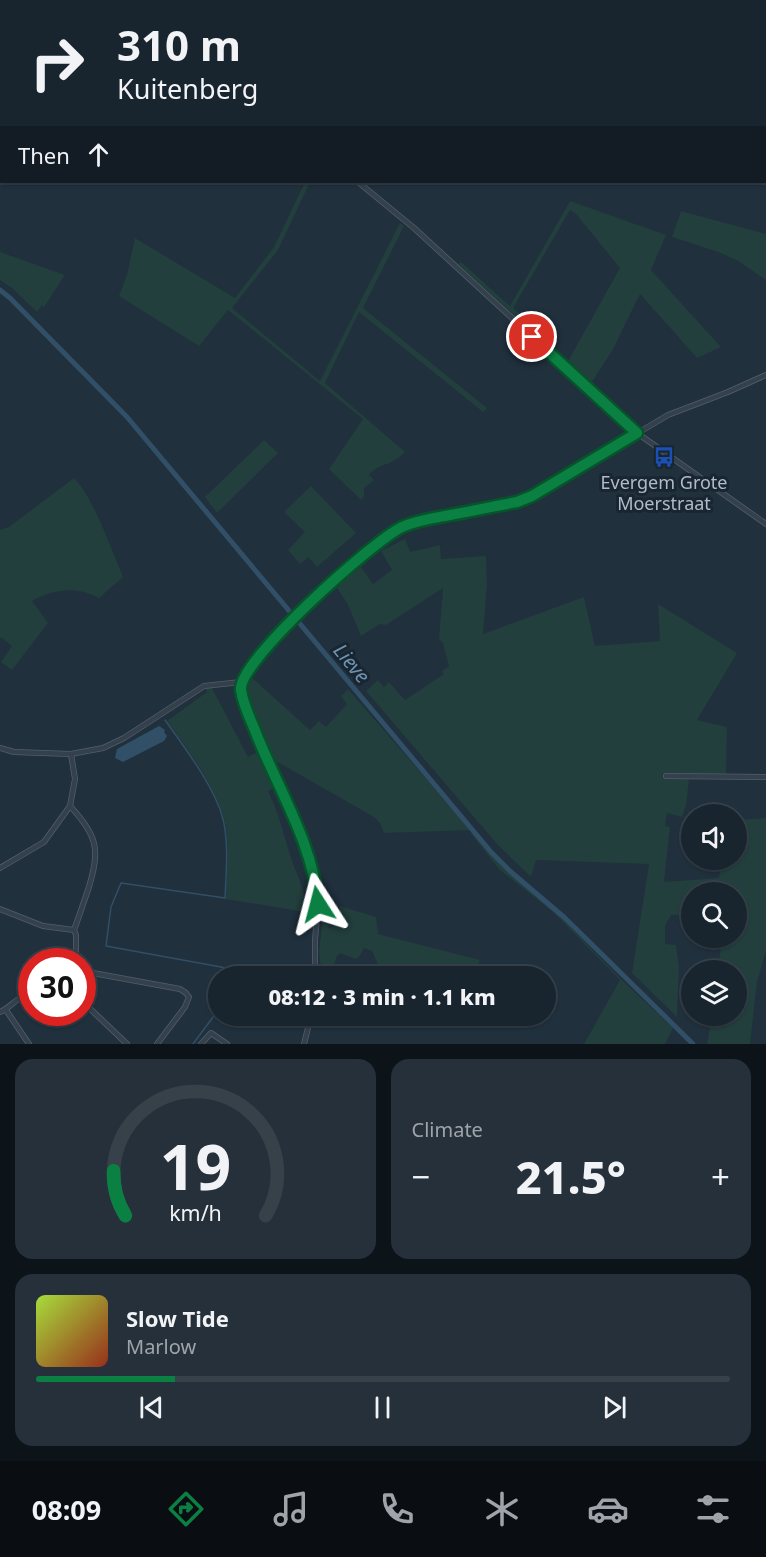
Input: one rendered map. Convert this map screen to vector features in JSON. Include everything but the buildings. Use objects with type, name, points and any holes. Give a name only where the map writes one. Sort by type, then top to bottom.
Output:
[{"type":"street","points":[[359,183],[414,228],[637,433],[766,524]]},
{"type":"street","points":[[315,966],[318,904],[315,879],[293,817],[244,701],[241,682],[250,668],[294,619],[348,566],[395,531],[418,522],[517,502],[532,496],[681,409],[766,375]]},
{"type":"street","points":[[0,748],[14,752],[71,754],[103,748],[124,738],[204,686],[241,682]]},
{"type":"street","points":[[0,868],[44,842],[70,806],[75,779],[71,754]]},
{"type":"street","points":[[666,776],[766,777]]},
{"type":"street","points":[[70,806],[88,828],[97,854],[74,930],[76,948]]},
{"type":"street","points":[[0,909],[43,926],[74,930]]},
{"type":"street","points":[[96,974],[184,990],[189,997],[188,1002],[157,1044]]},
{"type":"street","points":[[0,1012],[6,1010],[18,997]]},
{"type":"street","points":[[6,1010],[29,1044]]},
{"type":"street","points":[[96,1014],[128,1044]]},
{"type":"street","points":[[304,1044],[308,1026]]},
{"type":"street","points":[[201,1044],[211,1033],[227,1044]]},
{"type":"green space","points":[[305,183],[310,183],[278,250],[232,308],[320,381],[400,223],[404,226],[363,308],[487,408],[483,412],[359,312],[325,383],[405,452],[369,475],[374,480],[364,488],[364,497],[361,500],[329,469],[363,419],[228,310],[199,346],[119,296],[127,275],[135,238],[235,298],[274,247]]},
{"type":"green space","points":[[570,201],[666,235],[651,270],[721,347],[697,358],[640,294],[612,351],[590,385],[533,333],[535,331],[568,361],[620,268],[575,213],[570,210],[513,308],[533,325],[530,330],[458,264],[461,262],[510,306]]},
{"type":"green space","points":[[681,211],[766,234],[766,280],[738,261],[721,253],[672,237]]},
{"type":"green space","points":[[0,252],[65,275],[44,307],[42,305],[37,312],[0,280]]},
{"type":"green space","points":[[264,440],[278,453],[217,513],[205,497]]},
{"type":"green space","points":[[74,478],[95,510],[123,577],[99,598],[82,592],[66,590],[32,601],[48,623],[12,670],[1,662],[12,646],[1,637],[0,639],[0,530],[9,527]]},
{"type":"green space","points":[[311,486],[356,533],[317,567],[308,557],[300,564],[288,550],[305,532],[284,512]]},
{"type":"green space","points":[[405,539],[410,552],[440,545],[441,559],[486,556],[487,585],[483,634],[584,597],[595,646],[660,641],[658,604],[737,653],[697,720],[727,727],[726,775],[662,774],[662,777],[689,779],[686,804],[681,804],[681,817],[667,813],[665,826],[670,827],[664,882],[719,878],[720,870],[747,870],[747,819],[766,818],[766,951],[757,982],[750,1044],[707,1044],[710,1026],[747,1026],[747,960],[719,960],[721,948],[747,948],[747,882],[681,882],[681,914],[671,915],[665,926],[665,944],[676,945],[679,967],[677,1017],[632,973],[649,864],[536,860],[531,877],[497,844],[366,691],[378,680],[384,687],[389,682],[405,700],[444,674],[442,671],[449,666],[443,643],[439,639],[443,588],[386,625],[380,624],[361,636],[347,603],[335,585],[359,564],[373,584],[392,570],[381,551]]},
{"type":"green space","points":[[250,676],[310,730],[319,721],[326,727],[347,704],[341,696],[348,689],[471,830],[384,833],[380,823],[374,817],[272,759],[246,692]]},
{"type":"green space","points":[[206,688],[212,688],[248,757],[262,750],[278,786],[268,791],[303,891],[305,912],[226,899],[227,846],[223,816],[206,779],[167,721],[207,692]]},
{"type":"green space","points":[[473,833],[509,873],[551,907],[621,979],[673,1028],[665,1044],[584,1044],[620,980],[553,912],[500,870],[471,834]]},
{"type":"green space","points":[[340,906],[376,917],[378,934],[480,960],[478,966],[379,966],[372,951],[364,948],[359,957],[355,959],[340,953],[334,966],[328,966],[320,963],[323,918],[327,919],[329,928],[337,925]]},
{"type":"water","points":[[159,726],[165,730],[167,736],[164,741],[123,762],[115,758],[117,749]]},
{"type":"waterway","name":"Lieve","points":[[0,290],[127,417],[491,852],[565,918],[693,1044]]},
{"type":"waterway","points":[[165,720],[198,768],[219,807],[226,838],[225,898],[121,883],[111,907],[106,946],[216,966]]},
{"type":"waterway","points":[[193,1044],[208,1024]]},
{"type":"place","name":"Evergem Grote Moerstraat","points":[[664,457]]},
{"type":"route","points":[[318,904],[312,869],[293,817],[244,701],[241,682],[244,675],[272,642],[313,599],[356,560],[395,531],[412,523],[517,502],[532,496],[637,433],[532,337]]}]
